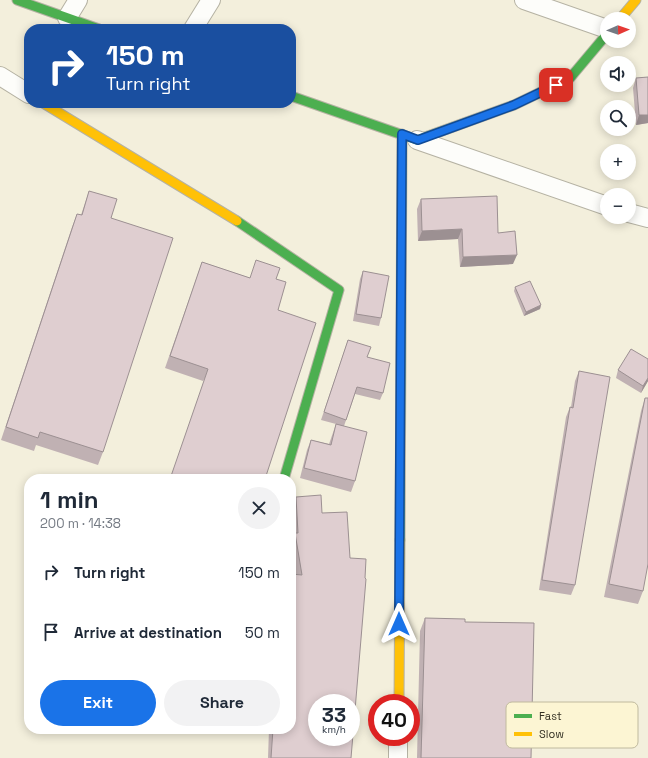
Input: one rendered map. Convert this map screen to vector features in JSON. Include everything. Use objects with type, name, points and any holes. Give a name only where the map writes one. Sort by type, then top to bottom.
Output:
[{"type":"street","points":[[16,0],[84,24]]},
{"type":"street","points":[[67,18],[78,0]]},
{"type":"street","points":[[196,24],[211,0]]},
{"type":"street","points":[[524,0],[600,27]]},
{"type":"street","points":[[626,12],[636,0]]},
{"type":"street","points":[[410,137],[514,105],[570,78],[600,42]]},
{"type":"street","points":[[0,76],[24,91]]},
{"type":"street","points":[[296,98],[600,204]]},
{"type":"street","points":[[52,108],[229,216],[339,290],[285,474]]},
{"type":"street","points":[[398,694],[410,137]]},
{"type":"street","points":[[636,215],[648,218]]},
{"type":"street","points":[[398,746],[398,758]]},
{"type":"building","points":[[648,77],[648,115],[639,115],[636,78]]},
{"type":"building","points":[[89,191],[117,199],[111,218],[173,238],[103,452],[40,432],[38,438],[6,427],[77,214],[82,215]]},
{"type":"building","points":[[497,196],[498,233],[515,231],[517,255],[463,257],[462,229],[422,231],[421,199]]},
{"type":"building","points":[[256,260],[280,268],[276,279],[286,282],[278,310],[316,323],[267,474],[172,474],[208,369],[170,356],[202,262],[250,278]]},
{"type":"building","points":[[363,271],[389,276],[381,318],[356,314]]},
{"type":"building","points":[[530,281],[541,305],[526,312],[515,287]]},
{"type":"building","points":[[348,340],[371,347],[367,357],[390,363],[383,393],[357,387],[346,420],[324,412]]},
{"type":"building","points":[[631,349],[648,359],[648,378],[643,386],[618,370]]},
{"type":"building","points":[[579,371],[610,377],[575,585],[542,580],[570,407],[573,408]]},
{"type":"building","points":[[645,398],[648,398],[648,564],[643,591],[609,584]]},
{"type":"building","points":[[336,424],[367,432],[355,481],[304,468],[311,440],[331,445]]},
{"type":"building","points":[[321,495],[322,513],[347,512],[350,558],[366,559],[366,579],[356,694],[308,694],[308,746],[352,746],[351,758],[271,758],[273,734],[296,734],[296,574],[302,575],[296,533],[298,533],[296,497]]},
{"type":"building","points":[[425,618],[465,619],[465,622],[534,623],[532,702],[506,702],[506,748],[531,748],[531,758],[421,758]]},
{"type":"traffic: fast","points":[[17,0],[85,24]]},
{"type":"traffic: fast","points":[[296,98],[417,140],[514,105],[570,78],[600,42]]},
{"type":"traffic: fast","points":[[400,540],[402,134]]},
{"type":"traffic: fast","points":[[237,221],[339,290],[285,474]]},
{"type":"traffic: slow","points":[[626,12],[636,0]]},
{"type":"traffic: slow","points":[[51,108],[237,221]]},
{"type":"traffic: slow","points":[[399,694],[400,540]]},
{"type":"route","points":[[399,624],[402,134],[418,140],[514,105],[556,85]]}]
